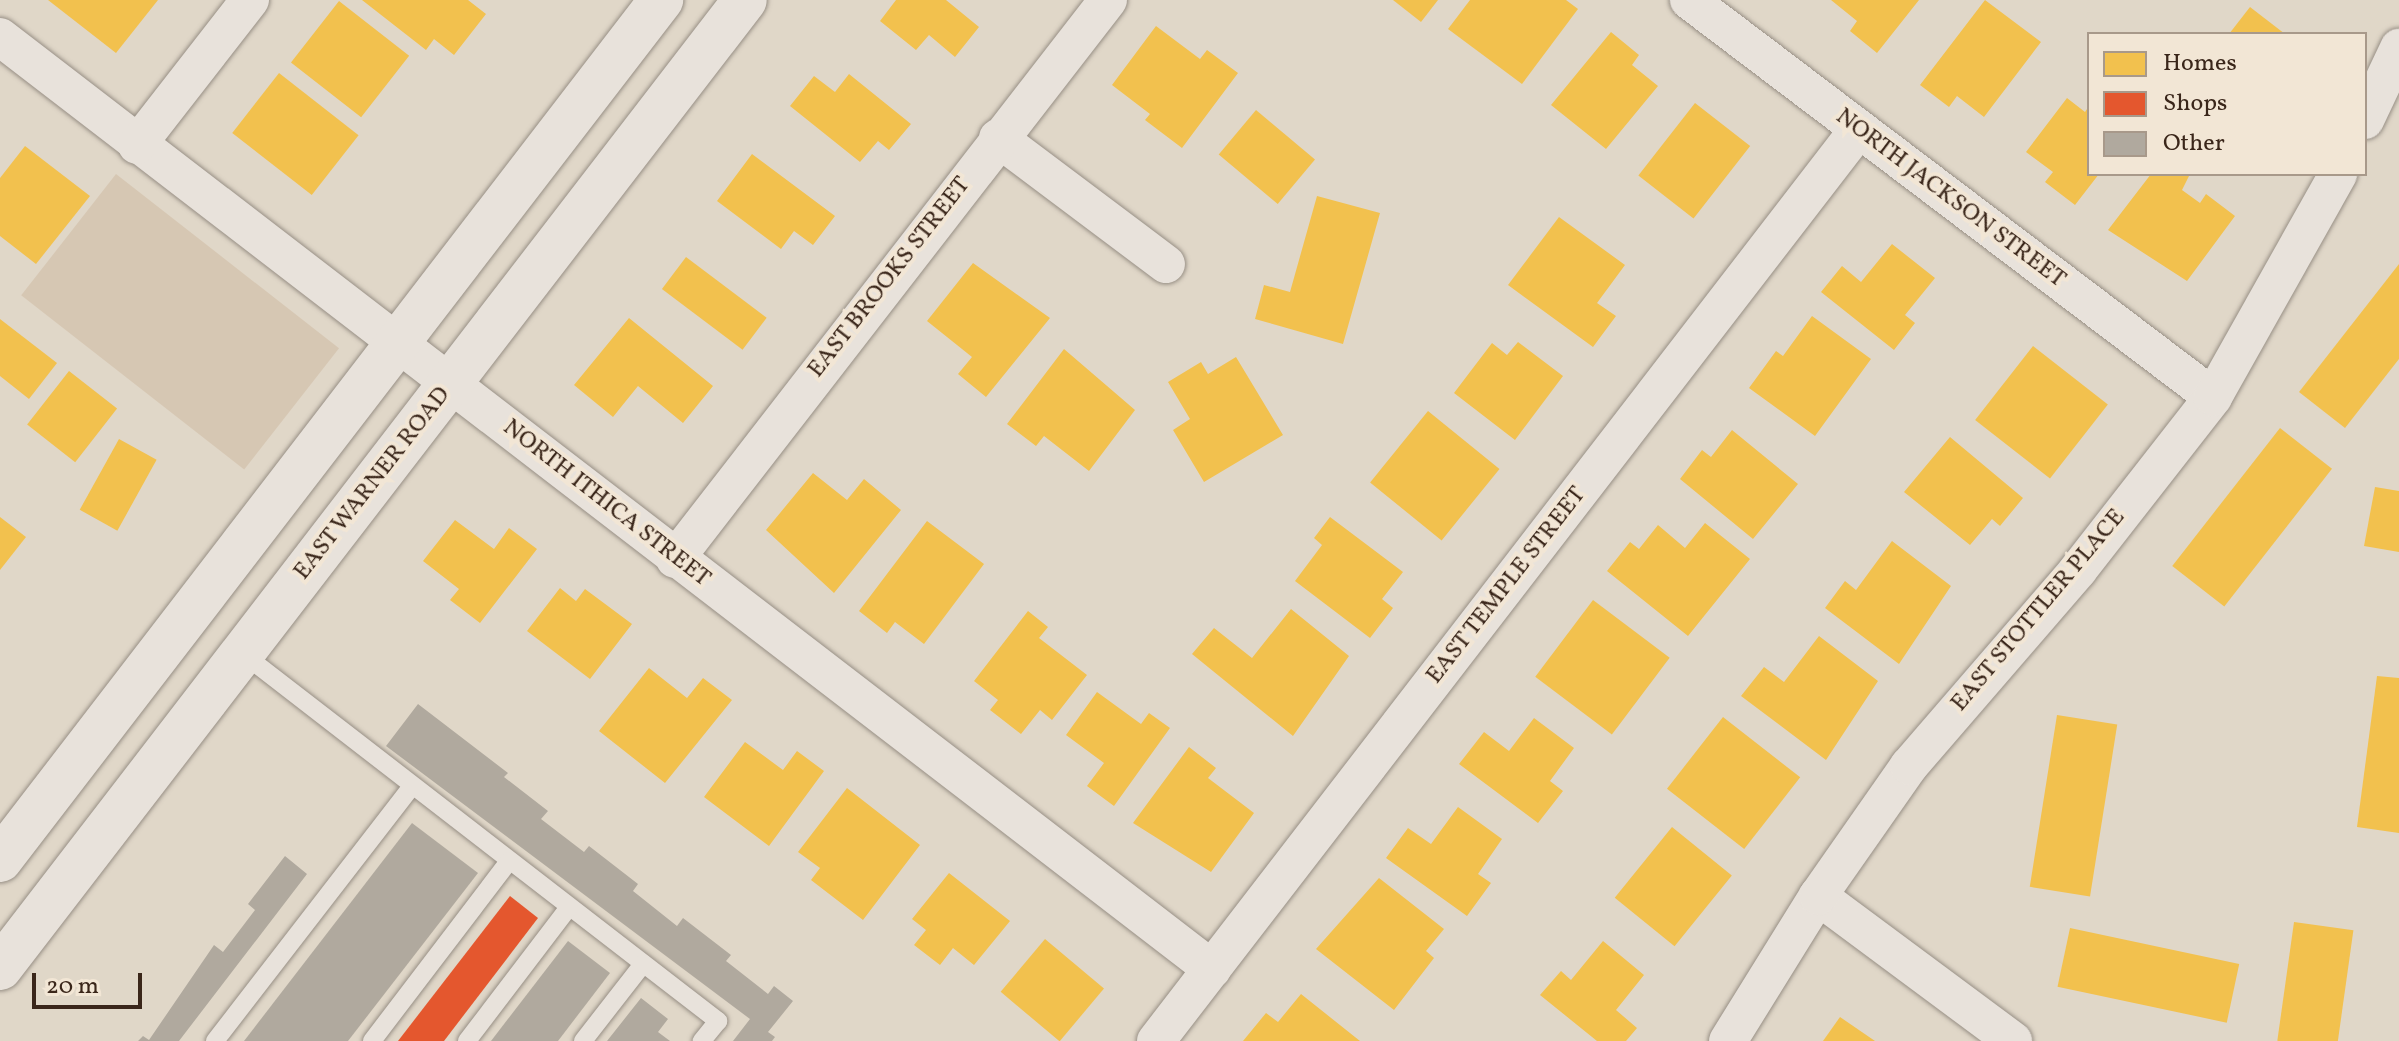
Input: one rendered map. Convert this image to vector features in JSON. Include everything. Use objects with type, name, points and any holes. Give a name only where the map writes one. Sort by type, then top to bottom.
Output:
[{"type":"main road","points":[[0,860],[661,0]]},
{"type":"main road","name":"EAST WARNER ROAD","points":[[0,968],[745,0]]},
{"type":"street","points":[[137,145],[250,0]]},
{"type":"street","name":"EAST BROOKS STREET","points":[[675,559],[998,138],[1108,0]]},
{"type":"street","name":"NORTH JACKSON STREET","points":[[1689,0],[2213,397]]},
{"type":"street","name":"NORTH ITHICA STREET","points":[[0,37],[1212,969]]},
{"type":"street","points":[[2367,116],[2399,48]]},
{"type":"street","name":"EAST TEMPLE STREET","points":[[1156,1041],[1858,130]]},
{"type":"street","points":[[998,138],[1166,264]]},
{"type":"street","name":"EAST STOTTLER PLACE","points":[[1728,1041],[1818,896],[1909,766],[2078,570],[2213,397],[2337,176]]},
{"type":"street","points":[[1818,896],[2013,1041]]},
{"type":"lane","points":[[242,653],[718,1021],[702,1041]]},
{"type":"lane","points":[[215,1041],[412,786]]},
{"type":"lane","points":[[372,1041],[509,861]]},
{"type":"lane","points":[[467,1041],[569,907]]},
{"type":"lane","points":[[583,1041],[643,964]]},
{"type":"shaded area","points":[[116,174],[339,348],[244,470],[21,295]]},
{"type":"building: Homes","points":[[48,0],[158,0],[116,53]]},
{"type":"building: Homes","points":[[362,0],[468,0],[486,14],[454,55],[434,39],[426,50]]},
{"type":"building: Homes","points":[[896,0],[946,0],[979,27],[955,57],[929,35],[916,50],[880,21]]},
{"type":"building: Homes","points":[[1393,0],[1438,0],[1421,22]]},
{"type":"building: Homes","points":[[1470,0],[1566,0],[1578,9],[1522,84],[1448,29]]},
{"type":"building: Homes","points":[[1831,0],[1919,0],[1877,53],[1850,31],[1857,21]]},
{"type":"building: Homes","points":[[1985,0],[2041,42],[1984,117],[1957,96],[1949,107],[1920,85]]},
{"type":"building: Homes","points":[[339,1],[409,56],[361,117],[291,62]]},
{"type":"building: Homes","points":[[2250,7],[2282,32],[2231,32]]},
{"type":"building: Homes","points":[[1156,26],[1200,59],[1207,50],[1238,73],[1182,148],[1145,120],[1150,114],[1112,85]]},
{"type":"building: Homes","points":[[1611,32],[1639,55],[1632,65],[1658,86],[1606,149],[1551,105]]},
{"type":"building: Homes","points":[[279,73],[359,135],[312,195],[232,133]]},
{"type":"building: Homes","points":[[849,74],[911,124],[889,150],[878,141],[860,162],[790,106],[814,76],[835,92]]},
{"type":"building: Homes","points":[[2067,98],[2085,112],[2087,109],[2087,176],[2097,176],[2075,205],[2045,182],[2053,172],[2026,152]]},
{"type":"building: Homes","points":[[1695,103],[1750,146],[1694,219],[1638,175]]},
{"type":"building: Homes","points":[[1256,110],[1315,159],[1278,204],[1219,154]]},
{"type":"building: Homes","points":[[25,146],[90,196],[36,264],[0,236],[0,178]]},
{"type":"building: Homes","points":[[752,154],[835,216],[813,245],[794,231],[781,249],[717,201]]},
{"type":"building: Homes","points":[[2149,176],[2189,176],[2182,190],[2200,203],[2206,194],[2235,216],[2187,281],[2108,230]]},
{"type":"building: Homes","points":[[1317,196],[1380,213],[1343,344],[1255,319],[1264,285],[1290,292]]},
{"type":"building: Homes","points":[[1559,217],[1625,265],[1597,303],[1616,316],[1593,347],[1508,285]]},
{"type":"building: Homes","points":[[1892,244],[1935,278],[1905,315],[1915,323],[1894,350],[1821,292],[1842,266],[1861,282]]},
{"type":"building: Homes","points":[[686,257],[767,318],[743,350],[662,289]]},
{"type":"building: Homes","points":[[973,263],[1050,318],[986,397],[958,374],[972,357],[927,321]]},
{"type":"building: Homes","points":[[2399,264],[2399,359],[2345,428],[2299,392]]},
{"type":"building: Homes","points":[[1812,316],[1871,359],[1815,436],[1749,388],[1776,351],[1783,356]]},
{"type":"building: Homes","points":[[629,318],[713,386],[683,423],[638,386],[613,417],[574,385]]},
{"type":"building: Homes","points":[[0,319],[57,363],[29,399],[0,376]]},
{"type":"building: Homes","points":[[1518,342],[1563,376],[1515,440],[1454,393],[1492,343],[1507,355]]},
{"type":"building: Homes","points":[[2033,346],[2108,404],[2050,479],[1975,420]]},
{"type":"building: Homes","points":[[1064,349],[1135,410],[1089,471],[1044,436],[1036,446],[1007,424]]},
{"type":"building: Homes","points":[[1236,357],[1283,435],[1204,482],[1173,430],[1190,419],[1168,382],[1201,362],[1208,374]]},
{"type":"building: Homes","points":[[69,371],[117,409],[75,462],[27,425]]},
{"type":"building: Homes","points":[[1428,411],[1499,469],[1442,540],[1370,482]]},
{"type":"building: Homes","points":[[2280,428],[2332,469],[2224,607],[2172,566]]},
{"type":"building: Homes","points":[[1732,430],[1798,484],[1753,539],[1680,479],[1702,450],[1711,457]]},
{"type":"building: Homes","points":[[1950,437],[2023,498],[2000,526],[1992,519],[1970,545],[1904,492]]},
{"type":"building: Homes","points":[[119,439],[157,460],[117,531],[80,510]]},
{"type":"building: Homes","points":[[813,473],[847,500],[864,479],[901,510],[834,593],[766,530]]},
{"type":"building: Homes","points":[[2375,487],[2399,491],[2399,552],[2364,546]]},
{"type":"building: Homes","points":[[0,517],[26,537],[0,570]]},
{"type":"building: Homes","points":[[1330,517],[1403,572],[1382,599],[1393,608],[1370,638],[1295,581],[1322,545],[1314,538]]},
{"type":"building: Homes","points":[[455,520],[494,549],[509,528],[537,549],[480,623],[450,600],[459,589],[423,561]]},
{"type":"building: Homes","points":[[927,521],[984,564],[924,644],[895,622],[887,633],[859,611]]},
{"type":"building: Homes","points":[[1705,523],[1750,559],[1688,636],[1607,571],[1630,542],[1639,549],[1658,525],[1685,548]]},
{"type":"building: Homes","points":[[1892,541],[1951,586],[1899,664],[1825,608],[1845,581],[1856,590]]},
{"type":"building: Homes","points":[[560,588],[576,601],[585,589],[632,624],[590,679],[527,631]]},
{"type":"building: Homes","points":[[1593,600],[1670,658],[1612,734],[1535,677]]},
{"type":"building: Homes","points":[[1291,609],[1349,656],[1293,736],[1192,654],[1214,628],[1252,658]]},
{"type":"building: Homes","points":[[1028,611],[1048,627],[1039,638],[1087,675],[1052,720],[1040,710],[1021,734],[990,710],[998,700],[974,681]]},
{"type":"building: Homes","points":[[1819,636],[1878,681],[1826,760],[1741,696],[1764,667],[1784,682]]},
{"type":"building: Homes","points":[[649,668],[687,698],[703,678],[732,700],[665,783],[599,731]]},
{"type":"building: Homes","points":[[2377,676],[2399,678],[2399,833],[2357,827]]},
{"type":"building: Homes","points":[[1097,692],[1141,724],[1149,713],[1170,728],[1114,806],[1087,786],[1104,763],[1066,735]]},
{"type":"building: Homes","points":[[2057,715],[2117,725],[2090,896],[2030,887]]},
{"type":"building: Homes","points":[[1723,717],[1800,777],[1744,849],[1667,789]]},
{"type":"building: Homes","points":[[1534,718],[1574,748],[1550,781],[1563,791],[1538,823],[1459,764],[1484,732],[1509,751]]},
{"type":"building: Homes","points":[[745,742],[783,770],[797,751],[824,771],[769,846],[704,797]]},
{"type":"building: Homes","points":[[1189,747],[1216,768],[1208,778],[1254,813],[1211,872],[1133,823]]},
{"type":"building: Homes","points":[[847,788],[920,845],[863,920],[811,880],[820,868],[798,852]]},
{"type":"building: Homes","points":[[1458,807],[1502,839],[1478,874],[1491,883],[1467,916],[1386,858],[1408,828],[1431,844]]},
{"type":"building: Homes","points":[[1672,827],[1732,875],[1675,946],[1615,898]]},
{"type":"building: Homes","points":[[949,873],[1010,921],[974,965],[953,948],[940,965],[914,945],[926,930],[912,919]]},
{"type":"building: Homes","points":[[1379,878],[1444,929],[1426,951],[1434,958],[1394,1010],[1316,949]]},
{"type":"building: Homes","points":[[2294,922],[2353,930],[2338,1041],[2277,1041]]},
{"type":"building: Homes","points":[[2070,928],[2239,964],[2227,1023],[2058,987]]},
{"type":"building: Homes","points":[[1045,939],[1104,988],[1060,1041],[1001,992]]},
{"type":"building: Homes","points":[[1603,941],[1644,975],[1616,1010],[1637,1028],[1626,1041],[1597,1041],[1540,995],[1561,971],[1571,980]]},
{"type":"building: Homes","points":[[1301,994],[1360,1041],[1243,1041],[1266,1013],[1278,1022]]},
{"type":"building: Homes","points":[[1840,1017],[1875,1041],[1823,1041]]},
{"type":"building: Shops","points":[[510,896],[538,918],[444,1041],[398,1041]]},
{"type":"building: Other","points":[[418,704],[508,773],[504,777],[548,811],[541,819],[584,852],[589,846],[638,884],[633,891],[677,926],[683,918],[731,955],[726,961],[768,994],[774,986],[793,1001],[768,1032],[775,1037],[772,1041],[733,1041],[750,1019],[386,746]]},
{"type":"building: Other","points":[[412,823],[478,873],[348,1041],[244,1041]]},
{"type":"building: Other","points":[[285,856],[307,874],[179,1041],[138,1041],[143,1036],[149,1040],[214,945],[223,952],[255,910],[248,904]]},
{"type":"building: Other","points":[[568,941],[610,973],[558,1041],[491,1041]]},
{"type":"building: Other","points":[[641,998],[668,1019],[658,1032],[670,1041],[607,1041]]}]
